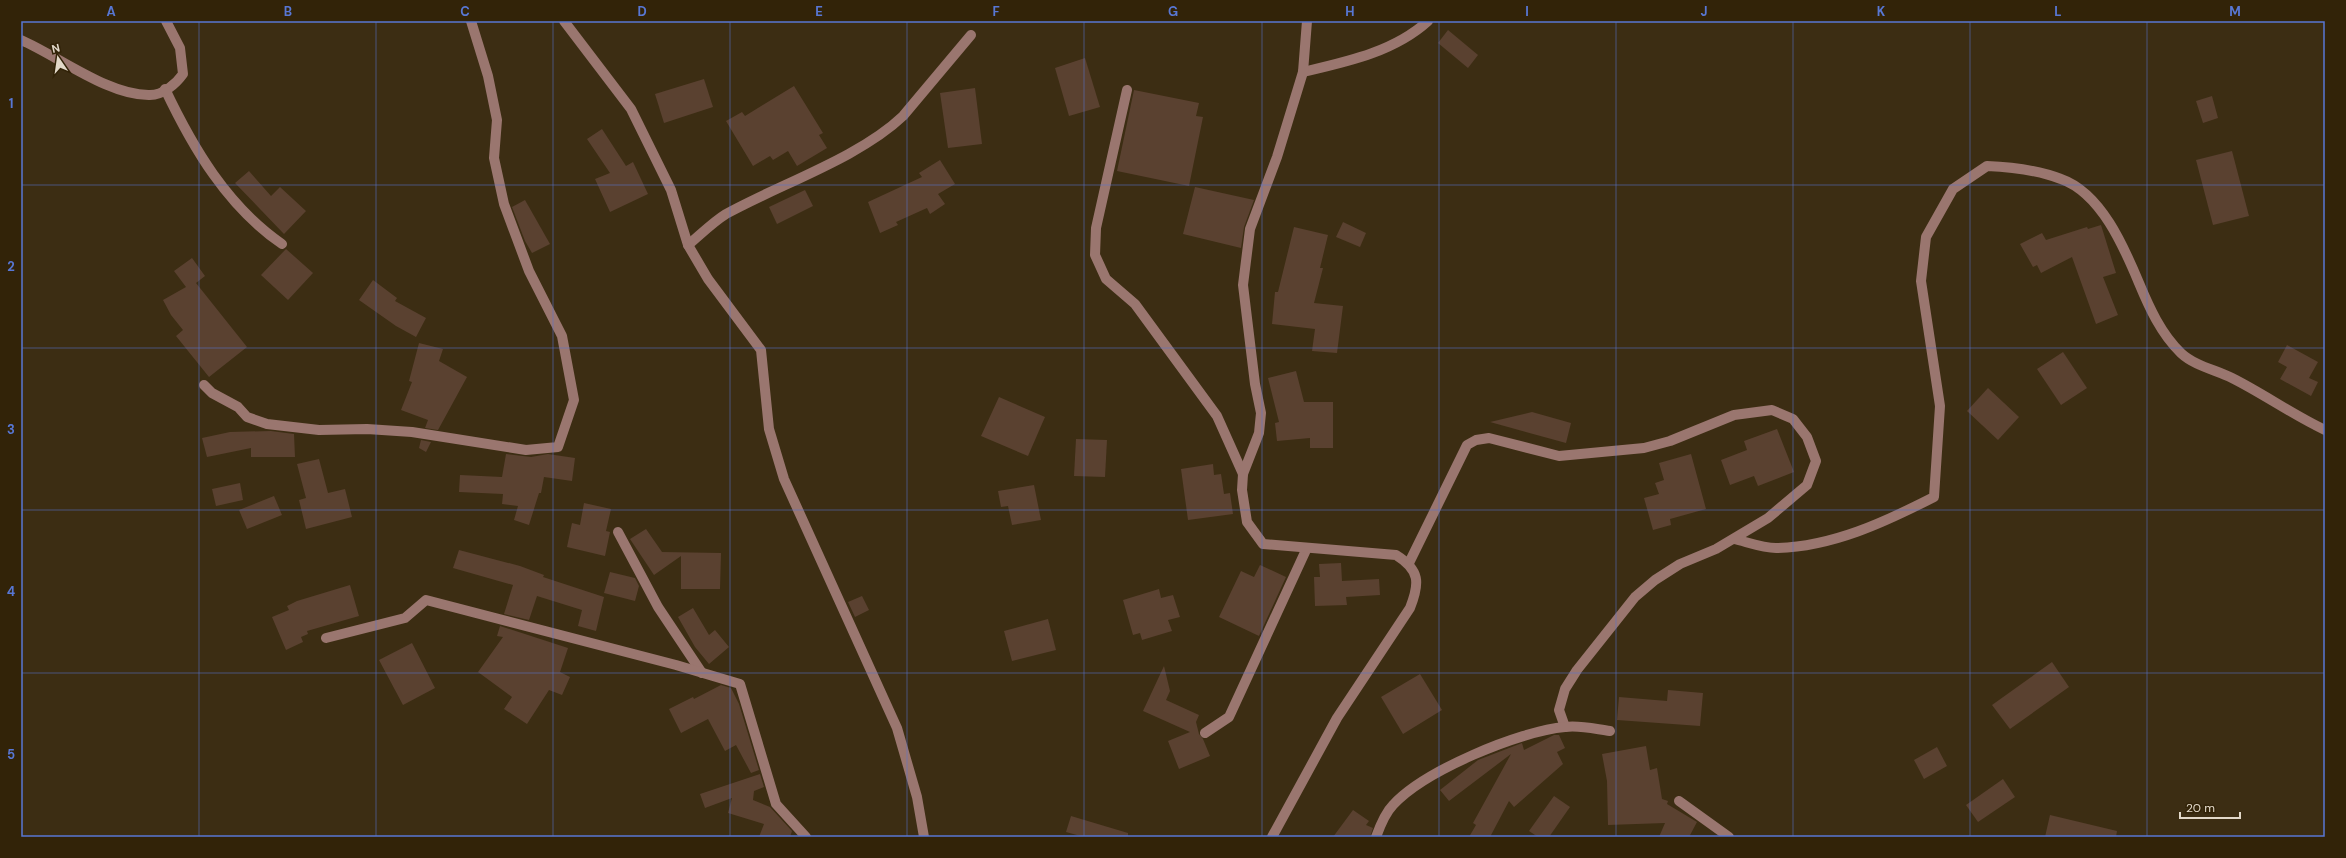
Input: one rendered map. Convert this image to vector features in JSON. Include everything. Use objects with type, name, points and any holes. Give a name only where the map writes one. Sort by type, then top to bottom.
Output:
[{"type":"street","points":[[21,40],[87,75],[130,92],[152,95],[175,85],[182,74],[180,48],[166,21]]},
{"type":"street","points":[[204,385],[212,393],[238,407],[246,417],[267,424],[320,430],[367,429],[412,432],[526,450],[558,447],[574,400],[562,336],[529,271],[504,204],[494,158],[497,120],[488,76],[471,21]]},
{"type":"street","points":[[564,21],[631,108],[671,190],[688,246],[708,279],[761,350],[769,429],[784,479],[897,728],[917,797],[924,837]]},
{"type":"street","points":[[1272,837],[1337,718],[1410,608],[1416,593],[1417,577],[1409,563],[1396,555],[1359,551],[1306,550],[1263,544],[1247,522],[1242,490],[1243,474],[1259,433],[1261,414],[1255,384],[1243,286],[1250,229],[1277,157],[1303,72],[1307,21]]},
{"type":"street","points":[[1303,72],[1336,65],[1398,43],[1428,21]]},
{"type":"street","points":[[688,246],[725,215],[836,159],[891,128],[971,35]]},
{"type":"street","points":[[165,89],[183,127],[221,186],[245,213],[282,244]]},
{"type":"street","points":[[1127,90],[1096,228],[1095,256],[1106,278],[1135,304],[1217,416],[1243,474]]},
{"type":"street","points":[[1734,539],[1775,548],[1829,540],[1882,523],[1934,497],[1940,406],[1921,281],[1926,237],[1953,189],[1987,166],[2006,167],[2062,179],[2084,193],[2103,214],[2123,245],[2151,311],[2181,353],[2196,363],[2232,378],[2325,430]]},
{"type":"street","points":[[1409,563],[1467,445],[1476,440],[1489,438],[1559,456],[1644,448],[1670,441],[1734,415],[1772,410],[1793,420],[1807,437],[1816,461],[1807,485],[1768,518],[1734,539],[1673,568],[1655,580],[1623,609],[1577,670],[1565,689],[1559,710],[1565,727]]},
{"type":"street","points":[[618,532],[658,607],[702,673]]},
{"type":"street","points":[[1206,733],[1228,717],[1306,550]]},
{"type":"street","points":[[326,638],[405,618],[426,600],[740,684],[776,804],[806,837]]},
{"type":"street","points":[[1376,837],[1380,824],[1392,806],[1411,788],[1488,747],[1565,727],[1610,731]]},
{"type":"street","points":[[1679,801],[1729,837]]},
{"type":"building","points":[[1448,30],[1478,55],[1468,68],[1438,43]]},
{"type":"building","points":[[1085,58],[1100,107],[1069,116],[1055,68]]},
{"type":"building","points":[[704,79],[713,107],[664,123],[655,94]]},
{"type":"building","points":[[794,86],[823,133],[819,135],[827,148],[797,166],[788,151],[773,160],[770,156],[753,166],[726,121],[742,112],[745,116]]},
{"type":"building","points":[[975,88],[982,144],[948,148],[940,93]]},
{"type":"building","points":[[1134,90],[1199,103],[1196,116],[1203,117],[1189,186],[1117,171]]},
{"type":"building","points":[[2212,96],[2218,118],[2203,123],[2196,101]]},
{"type":"building","points":[[602,129],[626,166],[633,162],[648,194],[610,212],[595,179],[610,173],[587,139]]},
{"type":"building","points":[[2232,151],[2249,216],[2213,225],[2196,160]]},
{"type":"building","points":[[940,160],[955,184],[938,194],[945,204],[930,214],[927,208],[896,222],[898,225],[880,233],[868,202],[922,177],[919,173]]},
{"type":"building","points":[[249,171],[271,196],[280,187],[306,211],[284,234],[235,183]]},
{"type":"building","points":[[1195,187],[1254,200],[1244,227],[1241,248],[1183,234]]},
{"type":"building","points":[[805,190],[813,206],[777,224],[769,207]]},
{"type":"building","points":[[525,200],[550,244],[532,253],[525,241],[512,207]]},
{"type":"building","points":[[1343,222],[1366,233],[1360,247],[1336,237]]},
{"type":"building","points":[[2101,225],[2116,273],[2103,277],[2118,315],[2096,324],[2072,257],[2041,273],[2037,265],[2033,267],[2020,244],[2042,233],[2046,240],[2087,227],[2088,229]]},
{"type":"building","points":[[1294,227],[1328,235],[1320,268],[1323,268],[1314,303],[1343,306],[1337,353],[1312,351],[1315,329],[1272,324],[1275,292],[1278,292]]},
{"type":"building","points":[[286,249],[313,273],[288,300],[261,275]]},
{"type":"building","points":[[192,258],[205,276],[196,283],[247,347],[209,377],[176,336],[183,330],[171,315],[163,300],[186,287],[174,271]]},
{"type":"building","points":[[373,280],[397,298],[395,301],[426,318],[416,337],[396,326],[359,300]]},
{"type":"building","points":[[419,343],[443,349],[439,361],[467,377],[438,430],[425,428],[428,420],[401,410],[412,382],[409,381]]},
{"type":"building","points":[[2287,345],[2318,362],[2309,378],[2318,382],[2311,396],[2280,379],[2287,367],[2278,362]]},
{"type":"building","points":[[2063,352],[2087,388],[2061,405],[2037,369]]},
{"type":"building","points":[[1296,371],[1304,402],[1333,402],[1333,448],[1310,448],[1310,438],[1277,441],[1275,423],[1279,422],[1268,378]]},
{"type":"building","points":[[1988,388],[2019,417],[1998,440],[1967,411]]},
{"type":"building","points":[[999,397],[1045,417],[1028,456],[981,436]]},
{"type":"building","points":[[1532,412],[1571,423],[1566,443],[1490,422]]},
{"type":"building","points":[[1777,429],[1794,472],[1758,486],[1754,476],[1730,485],[1721,460],[1747,450],[1744,441]]},
{"type":"building","points":[[271,431],[294,434],[295,457],[251,457],[251,448],[207,457],[202,438],[230,432]]},
{"type":"building","points":[[1076,439],[1107,440],[1105,477],[1074,476]]},
{"type":"building","points":[[421,440],[431,442],[426,452],[419,448]]},
{"type":"building","points":[[506,454],[531,457],[548,454],[575,458],[572,481],[544,477],[541,493],[539,493],[529,525],[514,520],[518,506],[502,504],[503,494],[459,492],[460,475],[502,477]]},
{"type":"building","points":[[1691,454],[1706,509],[1670,519],[1671,525],[1653,530],[1644,498],[1659,494],[1655,483],[1664,480],[1659,463]]},
{"type":"building","points":[[319,459],[328,493],[345,489],[352,517],[306,529],[299,500],[306,498],[297,464]]},
{"type":"building","points":[[1213,464],[1214,475],[1221,474],[1224,494],[1230,493],[1233,514],[1188,520],[1181,469]]},
{"type":"building","points":[[240,483],[243,500],[216,506],[212,489]]},
{"type":"building","points":[[1034,485],[1041,520],[1012,525],[1008,506],[1001,507],[998,491]]},
{"type":"building","points":[[274,496],[282,515],[247,529],[239,510]]},
{"type":"building","points":[[584,503],[611,509],[606,531],[610,532],[605,556],[567,547],[572,523],[580,525]]},
{"type":"building","points":[[646,529],[662,552],[721,553],[720,589],[681,589],[681,556],[654,575],[630,539]]},
{"type":"building","points":[[459,550],[520,566],[544,575],[543,577],[604,597],[596,631],[578,626],[582,610],[537,596],[529,620],[504,614],[513,585],[453,568]]},
{"type":"building","points":[[1341,563],[1342,581],[1379,579],[1380,595],[1346,597],[1347,605],[1315,606],[1314,577],[1320,577],[1319,564]]},
{"type":"building","points":[[1260,565],[1286,577],[1259,636],[1219,617],[1241,571],[1254,577]]},
{"type":"building","points":[[610,572],[635,578],[639,586],[635,601],[604,593]]},
{"type":"building","points":[[350,585],[359,616],[307,631],[308,634],[301,637],[303,642],[286,650],[272,617],[289,610],[287,606],[297,601]]},
{"type":"building","points":[[1159,589],[1161,598],[1173,595],[1180,617],[1168,620],[1172,631],[1142,640],[1140,633],[1133,635],[1123,600]]},
{"type":"building","points":[[862,596],[869,610],[855,617],[848,602]]},
{"type":"building","points":[[693,608],[709,635],[715,630],[729,647],[709,664],[695,647],[678,617]]},
{"type":"building","points":[[1048,619],[1056,650],[1012,661],[1004,631]]},
{"type":"building","points":[[500,626],[568,648],[560,672],[570,677],[562,695],[549,690],[527,724],[504,709],[512,697],[478,672],[503,637],[497,636]]},
{"type":"building","points":[[412,643],[435,688],[403,705],[379,660]]},
{"type":"building","points":[[2052,662],[2069,687],[2010,729],[1992,705]]},
{"type":"building","points":[[1164,666],[1170,691],[1166,700],[1199,715],[1196,722],[1199,734],[1203,739],[1210,756],[1179,769],[1168,741],[1190,732],[1143,711]]},
{"type":"building","points":[[1420,674],[1442,710],[1403,734],[1381,697]]},
{"type":"building","points":[[721,685],[731,688],[739,704],[759,770],[751,773],[736,745],[725,751],[708,719],[681,733],[669,709],[693,697],[694,699]]},
{"type":"building","points":[[1668,690],[1703,693],[1700,726],[1617,720],[1619,697],[1667,701]]},
{"type":"building","points":[[1554,735],[1559,735],[1565,748],[1557,752],[1563,764],[1514,807],[1509,801],[1490,837],[1469,837],[1476,825],[1473,823],[1511,754],[1449,801],[1440,790],[1478,760],[1522,743],[1524,750]]},
{"type":"building","points":[[1646,746],[1650,770],[1657,768],[1662,799],[1668,801],[1667,804],[1697,822],[1689,837],[1659,837],[1665,823],[1608,825],[1607,781],[1602,754]]},
{"type":"building","points":[[1937,747],[1947,766],[1924,779],[1914,760]]},
{"type":"building","points":[[760,774],[764,787],[754,791],[753,800],[770,807],[792,831],[790,837],[759,837],[764,824],[728,813],[732,798],[705,808],[700,794]]},
{"type":"building","points":[[2003,779],[2015,797],[1978,822],[1966,805]]},
{"type":"building","points":[[1554,796],[1570,807],[1549,837],[1538,837],[1529,831]]},
{"type":"building","points":[[1353,810],[1369,821],[1366,825],[1373,828],[1370,837],[1333,837]]},
{"type":"building","points":[[2050,815],[2117,831],[2116,837],[2045,837]]},
{"type":"building","points":[[1071,816],[1128,833],[1128,837],[1084,837],[1066,832]]}]
